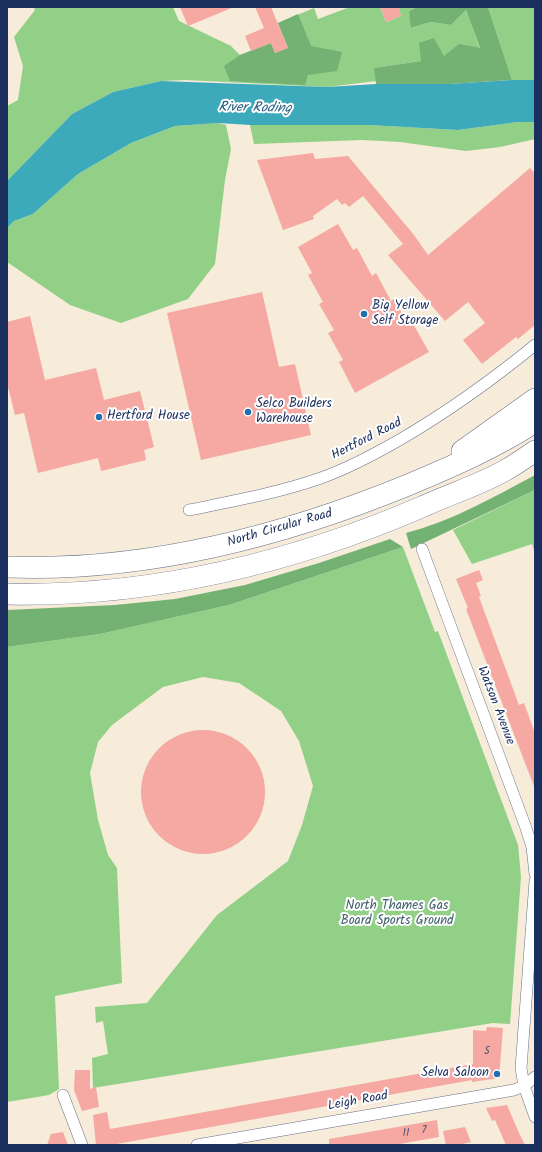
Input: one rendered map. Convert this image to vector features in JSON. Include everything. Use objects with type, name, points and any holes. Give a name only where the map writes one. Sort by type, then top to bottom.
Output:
[{"type":"highway","points":[[436,473],[477,439],[535,399]]},
{"type":"highway","name":"North Circular Road","points":[[7,568],[99,564],[154,558],[226,545],[297,526],[366,502],[436,473],[512,437],[535,422]]},
{"type":"highway","name":"North Circular Road","points":[[7,594],[92,592],[158,585],[232,571],[304,551],[375,527],[504,471],[535,452]]},
{"type":"highway","points":[[504,471],[535,456]]},
{"type":"street","name":"Hertford Road","points":[[189,510],[262,495],[300,484],[328,475],[370,456],[452,409],[478,391],[535,345]]},
{"type":"street","name":"Watson Avenue","points":[[422,549],[526,828],[532,847],[535,874]]},
{"type":"street","points":[[535,881],[521,1059],[530,1086],[535,1117]]},
{"type":"street","points":[[530,1086],[535,1077]]},
{"type":"street","name":"Leigh Road","points":[[197,1145],[510,1091],[530,1086]]},
{"type":"street","points":[[64,1095],[82,1145]]},
{"type":"green space","points":[[33,7],[173,7],[179,21],[231,46],[240,55],[271,43],[275,53],[288,48],[278,23],[314,8],[318,19],[350,7],[380,7],[386,22],[401,16],[398,7],[417,7],[409,11],[412,28],[431,22],[451,25],[466,10],[480,49],[444,56],[433,38],[421,61],[375,68],[376,81],[327,87],[185,80],[161,81],[113,92],[72,114],[7,181],[7,106],[18,100],[23,66],[14,37],[35,10]]},
{"type":"green space","points":[[417,7],[488,7],[512,80],[449,84],[376,84],[374,68],[421,61],[419,43],[434,38],[444,56],[459,44],[480,48],[466,10],[451,25],[431,22],[411,28],[409,11]]},
{"type":"green space","points":[[488,7],[535,7],[535,80],[512,80]]},
{"type":"green space","points":[[298,14],[311,46],[342,52],[337,71],[308,75],[305,85],[230,81],[224,66],[240,55],[271,43],[275,53],[288,48],[278,23]]},
{"type":"green space","points":[[518,122],[535,122],[535,139],[500,147],[466,151],[400,142],[362,140],[254,144],[250,125],[369,125],[458,130]]},
{"type":"green space","points":[[218,123],[226,125],[231,149],[225,180],[215,264],[188,299],[121,323],[70,305],[7,262],[7,228],[14,221],[33,214],[78,174],[131,143],[175,126]]},
{"type":"green space","points":[[535,475],[535,490],[411,549],[406,533],[456,515]]},
{"type":"green space","points":[[535,490],[535,553],[532,544],[472,564],[453,530]]},
{"type":"green space","points":[[390,539],[403,547],[229,605],[100,634],[7,647],[7,610],[115,605],[175,599],[245,585],[319,563]]},
{"type":"green space","name":"North Thames Gas Board Sports Ground","points":[[403,547],[435,632],[438,631],[518,845],[521,877],[510,1024],[493,1023],[93,1088],[92,1058],[108,1054],[103,1021],[96,1023],[95,1007],[147,1003],[217,915],[288,861],[302,825],[313,786],[299,741],[281,711],[239,683],[203,677],[163,687],[112,725],[98,742],[90,773],[98,820],[108,855],[117,868],[122,983],[55,996],[59,1089],[49,1095],[7,1102],[7,647],[100,634],[229,605]]},
{"type":"water","name":"River Roding","points":[[535,80],[535,122],[518,122],[458,130],[369,125],[250,125],[218,123],[175,126],[131,143],[78,174],[33,214],[14,221],[7,228],[7,181],[72,114],[113,92],[161,81],[327,87],[376,84],[449,84]]},
{"type":"building","points":[[180,7],[234,7],[188,26]]},
{"type":"building","points":[[255,7],[271,7],[288,48],[275,53],[271,43],[251,51],[245,36],[264,28]]},
{"type":"building","points":[[380,7],[398,7],[401,16],[386,22]]},
{"type":"building","points":[[313,153],[315,159],[348,156],[414,235],[428,255],[530,168],[535,173],[535,325],[518,339],[516,337],[482,364],[463,340],[485,323],[468,302],[445,321],[388,255],[403,244],[363,196],[349,207],[345,203],[342,205],[337,199],[313,216],[314,219],[283,230],[257,160]]},
{"type":"building","name":"Big Yellow Self Storage","points":[[338,224],[353,250],[357,248],[372,276],[376,273],[391,301],[394,299],[409,326],[413,324],[429,352],[355,393],[339,362],[343,360],[328,333],[334,330],[319,304],[323,302],[308,275],[312,273],[298,247]]},
{"type":"building","points":[[262,292],[279,367],[295,364],[311,435],[201,460],[167,313]]},
{"type":"building","name":"Hertford House","points":[[30,316],[45,380],[96,368],[104,400],[140,391],[154,447],[144,450],[146,460],[101,471],[98,458],[38,473],[24,413],[15,415],[7,383],[7,322]]},
{"type":"building","points":[[479,570],[483,580],[476,583],[481,596],[479,597],[519,705],[524,703],[535,733],[535,789],[466,609],[468,608],[456,579]]},
{"type":"building","points":[[203,730],[215,731],[227,735],[238,740],[247,748],[255,757],[260,768],[264,780],[264,804],[260,816],[255,827],[247,836],[238,844],[227,849],[215,853],[203,854],[191,853],[179,849],[168,844],[159,836],[151,827],[146,816],[142,804],[141,792],[142,780],[146,768],[151,757],[159,748],[168,740],[179,735],[191,731]]},
{"type":"building","points":[[487,1027],[503,1028],[499,1078],[472,1082],[472,1080],[111,1145],[96,1145],[93,1115],[107,1112],[110,1129],[473,1064],[473,1030],[486,1031]]},
{"type":"building","points":[[75,1070],[90,1070],[90,1089],[96,1087],[99,1107],[82,1111],[74,1090]]},
{"type":"building","points":[[507,1105],[525,1145],[506,1145],[495,1120],[492,1121],[486,1108]]},
{"type":"building","points":[[437,1120],[439,1137],[394,1145],[329,1145],[329,1139]]},
{"type":"building","points":[[465,1127],[471,1142],[458,1145],[446,1145],[443,1131]]},
{"type":"building","points":[[63,1132],[68,1145],[47,1145],[51,1134]]},
{"type":"place","name":"Big Yellow Self Storage","points":[[364,314]]},
{"type":"place","name":"Selco Builders Warehouse","points":[[248,412]]},
{"type":"place","name":"Hertford House","points":[[99,417]]},
{"type":"place","name":"Selva Saloon","points":[[497,1074]]}]
